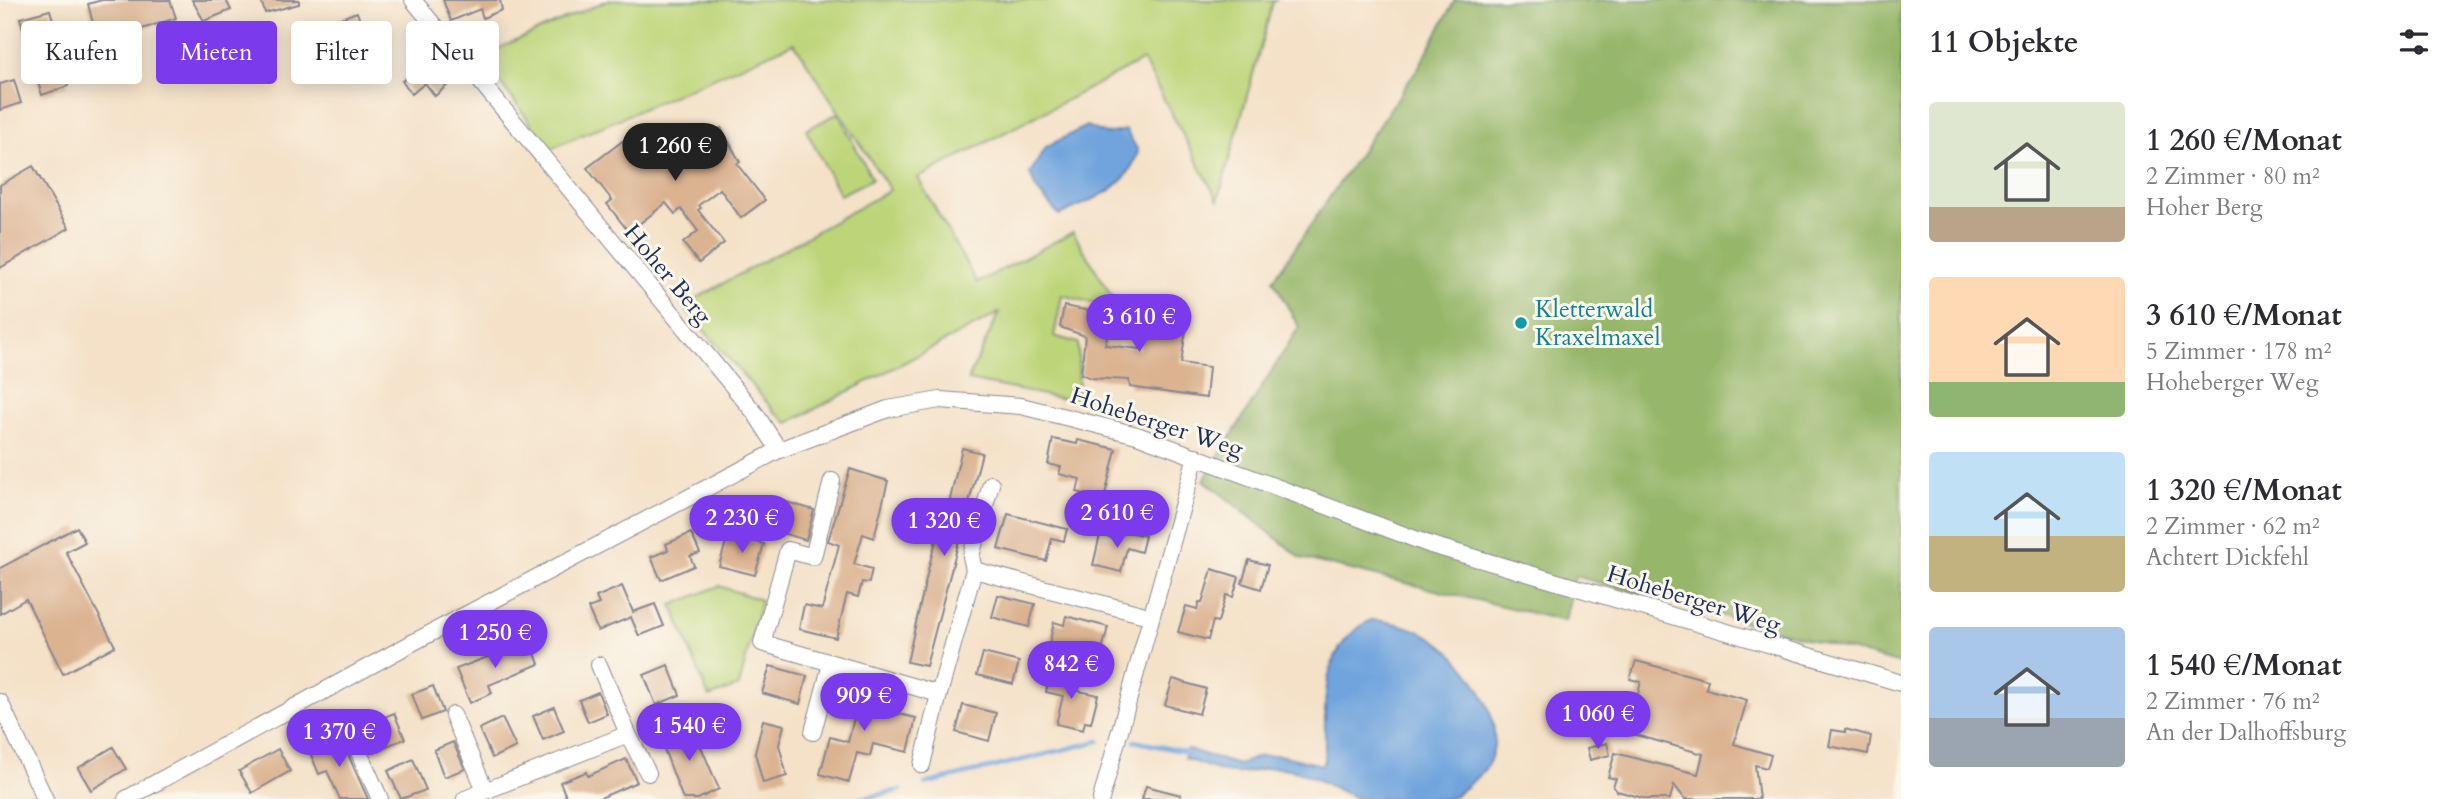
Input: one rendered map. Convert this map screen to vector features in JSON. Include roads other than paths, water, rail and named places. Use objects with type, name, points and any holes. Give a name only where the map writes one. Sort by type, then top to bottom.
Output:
[{"type":"street","name":"Hoher Berg","points":[[413,0],[755,413],[779,450]]},
{"type":"street","name":"Hoheberger Weg","points":[[127,799],[412,643],[779,450],[888,409],[940,400],[1021,406],[1137,435],[1431,545],[1901,683]]},
{"type":"street","points":[[1101,799],[1149,616],[1196,456]]},
{"type":"street","points":[[832,481],[813,558],[788,551],[762,643],[939,694]]},
{"type":"street","points":[[922,765],[974,570],[971,556],[991,484]]},
{"type":"street","points":[[974,570],[1149,616]]},
{"type":"street","points":[[813,732],[831,664]]},
{"type":"street","points":[[599,665],[648,773]]},
{"type":"street","points":[[0,702],[46,799]]},
{"type":"street","points":[[453,715],[485,790]]},
{"type":"street","points":[[344,719],[380,799]]},
{"type":"street","points":[[465,799],[628,734]]},
{"type":"water","points":[[1086,126],[1106,134],[1126,130],[1138,151],[1133,165],[1117,184],[1096,198],[1059,215],[1036,189],[1030,173],[1046,147]]},
{"type":"water","points":[[1371,620],[1408,627],[1434,639],[1455,656],[1480,690],[1494,728],[1494,747],[1488,765],[1458,794],[1448,799],[1362,799],[1288,769],[1270,768],[1234,773],[1219,771],[1184,758],[1187,749],[1238,765],[1260,756],[1279,755],[1322,765],[1325,760],[1325,701],[1333,663],[1353,632]]},
{"type":"waterway","points":[[925,784],[1099,741]]},
{"type":"waterway","points":[[1134,741],[1186,752]]},
{"type":"waterway","points":[[859,799],[901,790]]},
{"type":"place","name":"Kletterwald Kraxelmaxel","points":[[1521,323]]}]
